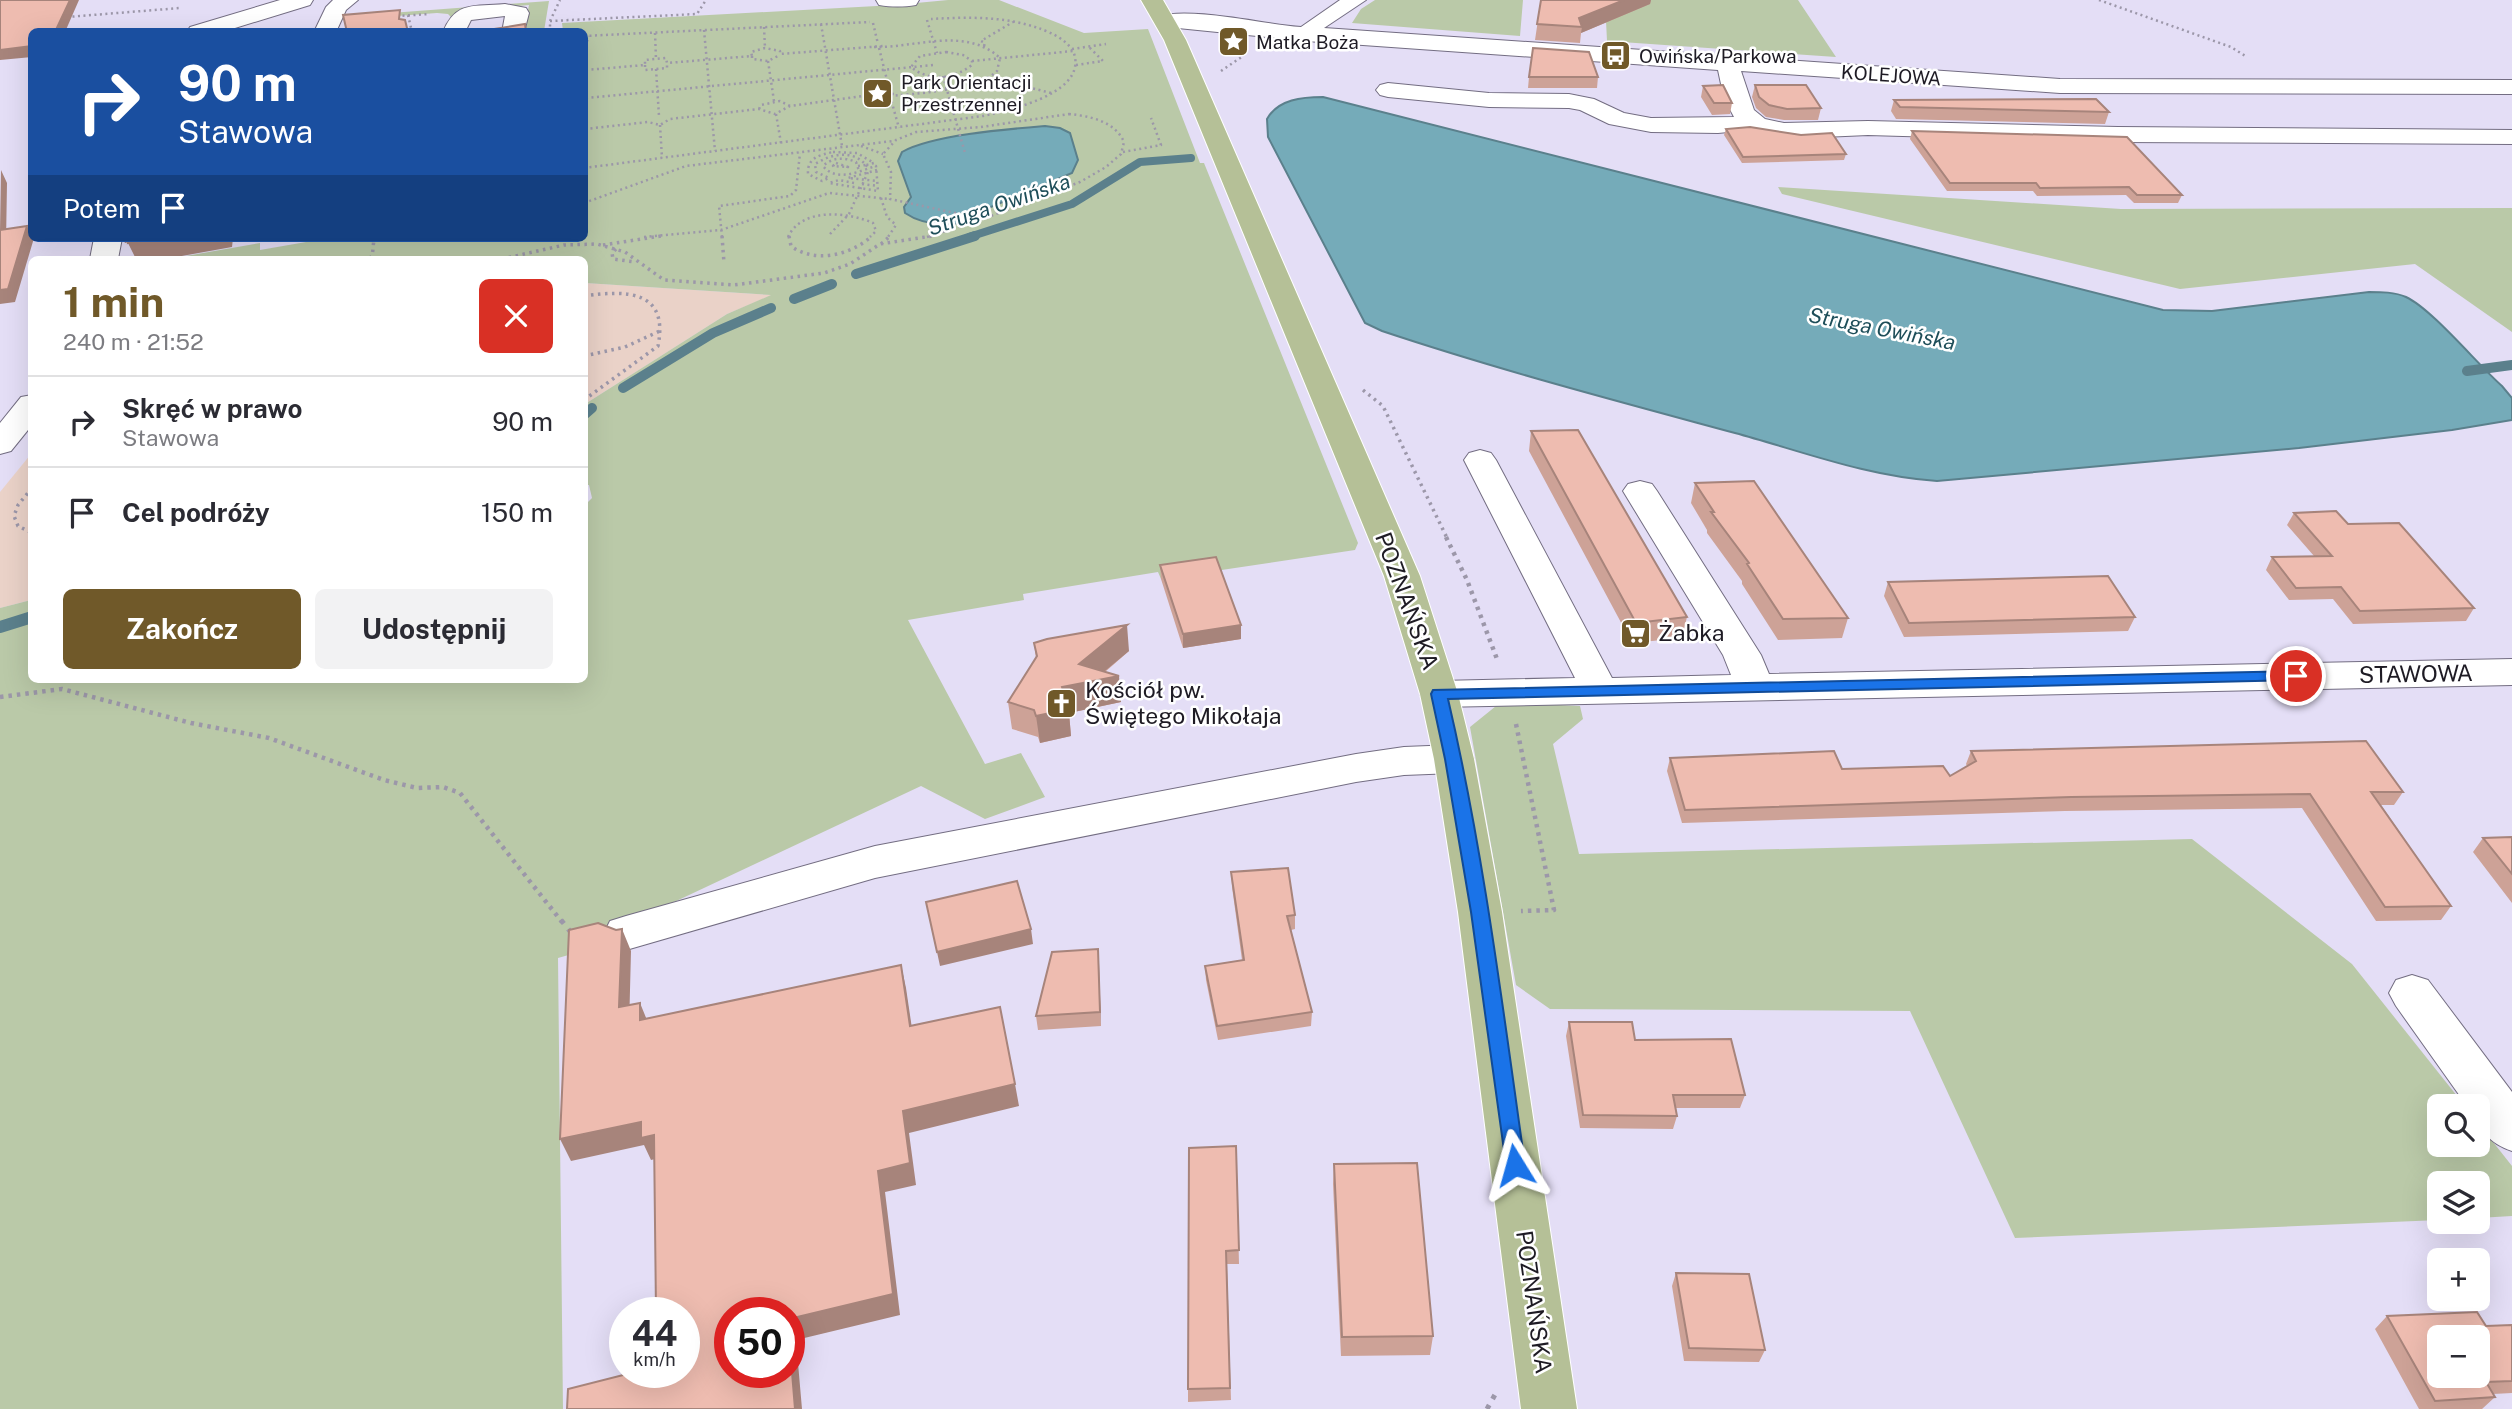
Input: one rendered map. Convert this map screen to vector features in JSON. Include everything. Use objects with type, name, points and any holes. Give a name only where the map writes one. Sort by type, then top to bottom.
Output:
[{"type":"main road","name":"POZNAŃSKA","points":[[1152,0],[1171,31],[1402,576],[1439,694],[1454,759],[1480,912],[1549,1409]]},
{"type":"street","points":[[211,28],[302,0]]},
{"type":"street","points":[[329,25],[337,7],[347,0]]},
{"type":"street","points":[[887,0],[908,0]]},
{"type":"street","points":[[1306,34],[1316,24],[1355,0]]},
{"type":"street","points":[[456,28],[462,15],[505,10],[518,13],[514,28]]},
{"type":"street","name":"KOLEJOWA","points":[[1171,31],[1271,31],[2084,87],[2512,87]]},
{"type":"street","points":[[2251,60],[2276,88]]},
{"type":"street","points":[[1729,64],[1730,80],[1751,121]]},
{"type":"street","points":[[1388,90],[1489,100],[1569,101],[1586,104],[1618,119],[1651,125],[1718,126],[1751,121],[1784,130],[1870,128],[2061,136],[2512,137]]},
{"type":"street","points":[[0,444],[28,409]]},
{"type":"street","points":[[1480,460],[1599,689]]},
{"type":"street","points":[[1640,491],[1742,655],[1755,687]]},
{"type":"street","name":"STAWOWA","points":[[1439,694],[2512,672]]},
{"type":"street","points":[[626,933],[875,862],[1380,763],[1454,759]]},
{"type":"street","points":[[2412,993],[2512,1130]]},
{"type":"path","points":[[551,28],[560,0]]},
{"type":"path","points":[[551,22],[697,13],[706,0]]},
{"type":"path","points":[[2099,0],[2231,47],[2251,60]]},
{"type":"path","points":[[64,17],[186,8]]},
{"type":"path","points":[[408,15],[412,28]]},
{"type":"path","points":[[588,168],[955,121],[1017,108],[1052,93],[1069,79],[1076,65],[1073,50],[1051,33],[1014,22],[969,17],[927,19],[937,52]]},
{"type":"path","points":[[588,36],[873,22],[899,128]]},
{"type":"path","points":[[667,63],[751,56],[752,59],[768,61],[780,57],[780,54],[933,42],[981,41],[1014,22]]},
{"type":"path","points":[[821,24],[843,148]]},
{"type":"path","points":[[764,27],[765,48]]},
{"type":"path","points":[[704,30],[715,162]]},
{"type":"path","points":[[655,33],[656,59]]},
{"type":"path","points":[[981,41],[985,43],[984,46]]},
{"type":"path","points":[[967,42],[984,46],[1000,58],[1001,64],[994,74],[981,81]]},
{"type":"path","points":[[911,67],[914,60],[937,52],[963,54],[972,61],[1105,44]]},
{"type":"path","points":[[1076,65],[1103,61],[1089,47]]},
{"type":"path","points":[[751,56],[751,52],[765,48],[780,51],[780,54]]},
{"type":"path","points":[[666,58],[667,63],[667,68],[645,71],[645,60],[666,58]]},
{"type":"path","points":[[768,61],[774,102]]},
{"type":"path","points":[[911,67],[925,76],[943,76],[968,69],[972,61]]},
{"type":"path","points":[[588,69],[645,65]]},
{"type":"path","points":[[588,98],[934,65]]},
{"type":"path","points":[[656,69],[659,116]]},
{"type":"path","points":[[994,74],[998,76],[996,79]]},
{"type":"path","points":[[943,76],[965,153]]},
{"type":"path","points":[[759,110],[761,106],[774,102],[790,106],[946,88],[996,79],[1052,93]]},
{"type":"path","points":[[648,122],[659,116],[670,119],[759,110],[776,114],[790,106]]},
{"type":"path","points":[[776,114],[781,143]]},
{"type":"path","points":[[588,201],[661,174],[701,164],[843,148],[893,141],[918,132],[1053,115],[1077,115],[1105,123],[1119,132],[1124,143],[1123,152]]},
{"type":"path","points":[[881,244],[941,233],[983,219],[1080,182],[1106,167],[1123,152],[1161,145],[1151,118]]},
{"type":"path","points":[[588,129],[648,122],[660,125],[670,119]]},
{"type":"path","points":[[660,125],[662,158]]},
{"type":"path","points":[[883,154],[893,141]]},
{"type":"path","points":[[857,145],[883,154],[891,172],[890,199]]},
{"type":"path","points":[[808,175],[806,166],[810,161],[843,148],[866,155],[874,163],[848,178],[862,184]]},
{"type":"path","points":[[724,263],[719,206],[784,198],[794,193],[800,153]]},
{"type":"path","points":[[808,175],[822,181],[829,178],[816,172],[814,166],[834,156],[856,156],[867,168]]},
{"type":"path","points":[[825,170],[824,164],[831,160],[847,158],[858,166]]},
{"type":"path","points":[[825,170],[835,167],[836,163],[877,170],[878,183],[862,184],[830,183],[839,180],[854,183]]},
{"type":"path","points":[[825,170],[842,176],[858,166]]},
{"type":"path","points":[[830,234],[849,214],[867,168]]},
{"type":"path","points":[[808,175],[816,172]]},
{"type":"path","points":[[824,177],[831,173]]},
{"type":"path","points":[[513,256],[646,237],[721,230],[821,194],[890,199],[983,219]]},
{"type":"path","points":[[603,245],[616,248],[654,276],[687,284],[766,283],[824,273],[850,264],[881,244],[893,233],[896,225],[885,214],[881,198]]},
{"type":"path","points":[[849,214],[873,223],[876,231],[870,238],[841,252],[823,256],[799,253],[788,242],[790,232],[806,220],[849,214]]},
{"type":"path","points":[[893,233],[907,241]]},
{"type":"path","points":[[881,244],[887,248]]},
{"type":"path","points":[[616,248],[612,253],[613,259],[636,261]]},
{"type":"path","points":[[588,296],[621,294],[646,300],[661,312],[662,330],[655,349],[588,397]]},
{"type":"path","points":[[588,355],[625,347],[662,330]]},
{"type":"path","points":[[28,493],[18,505],[14,516],[18,526],[28,531]]},
{"type":"path","points":[[0,697],[62,689],[191,723],[269,738],[384,780],[417,788],[443,787],[460,793],[580,943],[626,933]]},
{"type":"shaded area","points":[[588,283],[772,295],[727,314],[588,402]]},
{"type":"shaded area","points":[[28,458],[28,601],[0,608],[0,492]]},
{"type":"green space","points":[[948,0],[999,0],[1084,33],[1148,29],[1200,163],[1204,163],[1358,543],[1355,550],[1161,579],[1158,572],[1023,594],[1024,600],[908,620],[985,764],[1021,753],[1045,797],[985,819],[921,786],[621,927],[579,952],[558,958],[563,1409],[0,1409],[0,608],[28,601],[28,683],[588,683],[588,502],[592,498],[588,485],[588,402],[727,314],[771,295],[588,283],[588,256],[186,256],[260,243],[260,250],[306,242],[588,242],[588,28],[563,28],[562,23]]},
{"type":"green space","points":[[1375,0],[1523,0],[1520,36],[1352,23],[1361,9]]},
{"type":"green space","points":[[1605,0],[1798,0],[1836,57],[1607,41]]},
{"type":"green space","points":[[549,1],[544,28],[525,28],[529,5],[473,10],[453,19],[448,14],[437,13],[357,19],[351,16]]},
{"type":"green space","points":[[1778,187],[2121,209],[2512,208],[2512,332],[2415,264],[2180,289],[1782,194]]},
{"type":"green space","points":[[1501,702],[1580,706],[1583,719],[1553,744],[1579,854],[2192,839],[2352,964],[2455,1094],[2427,1094],[2427,1157],[2490,1157],[2490,1138],[2512,1166],[2512,1216],[2490,1217],[2490,1171],[2427,1171],[2427,1221],[2015,1238],[1910,1011],[1550,1009],[1516,985],[1470,727]]},
{"type":"water","points":[[1323,97],[2163,310],[2212,311],[2369,292],[2397,294],[2417,303],[2429,313],[2502,386],[2512,398],[2512,420],[2299,448],[1937,481],[1912,479],[1835,462],[1514,372],[1382,331],[1365,323],[1268,137],[1267,119],[1278,107],[1299,99]]},
{"type":"water","points":[[1045,126],[1060,128],[1070,133],[1078,160],[1072,173],[981,211],[965,222],[933,223],[905,213],[904,207],[911,197],[898,161],[902,152],[951,137]]},
{"type":"building","points":[[0,0],[70,0],[57,28],[28,28],[28,46],[0,50]]},
{"type":"building","points":[[1541,0],[1624,0],[1579,18],[1582,27],[1537,24]]},
{"type":"building","points":[[400,10],[399,19],[405,20],[407,28],[346,28],[343,15]]},
{"type":"building","points":[[525,24],[526,28],[500,28]]},
{"type":"building","points":[[1533,48],[1589,52],[1598,77],[1529,77]]},
{"type":"building","points":[[1723,85],[1732,103],[1714,103],[1703,86]]},
{"type":"building","points":[[1755,85],[1806,85],[1821,108],[1787,109],[1769,105],[1759,97]]},
{"type":"building","points":[[2096,99],[2109,112],[1900,107],[1894,100]]},
{"type":"building","points":[[1750,127],[1801,135],[1832,133],[1846,154],[1743,157],[1726,129]]},
{"type":"building","points":[[1912,131],[2127,137],[2182,195],[2137,195],[2129,187],[2040,188],[2036,183],[1950,183]]},
{"type":"building","points":[[27,226],[8,289],[0,290],[0,230]]},
{"type":"building","points":[[1578,430],[1687,617],[1636,623],[1531,431]]},
{"type":"building","points":[[1754,481],[1848,618],[1783,619],[1747,564],[1749,563],[1711,512],[1714,512],[1695,483]]},
{"type":"building","points":[[2336,511],[2348,524],[2399,523],[2474,608],[2360,611],[2341,587],[2296,588],[2272,557],[2332,556],[2294,513]]},
{"type":"building","points":[[1216,557],[1241,625],[1183,634],[1160,565]]},
{"type":"building","points":[[2108,576],[2135,617],[1909,623],[1888,582]]},
{"type":"building","points":[[1127,625],[1079,664],[1119,676],[1062,687],[1069,709],[1036,716],[1034,710],[1008,702],[1037,656],[1034,643]]},
{"type":"building","points":[[2366,741],[2403,792],[2371,792],[2451,906],[2385,907],[2310,794],[2071,797],[1685,810],[1670,758],[1834,751],[1842,769],[1943,766],[1950,776],[1976,761],[1971,751]]},
{"type":"building","points":[[2512,837],[2512,874],[2483,838]]},
{"type":"building","points":[[1288,868],[1295,915],[1287,916],[1312,1012],[1217,1026],[1205,966],[1244,960],[1231,872]]},
{"type":"building","points":[[1017,881],[1031,929],[937,952],[926,902]]},
{"type":"building","points":[[598,923],[616,930],[622,929],[619,1007],[640,1003],[640,1020],[901,965],[910,1026],[1000,1007],[1015,1084],[903,1111],[910,1163],[878,1171],[893,1294],[805,1315],[805,1297],[714,1297],[714,1388],[793,1388],[795,1409],[567,1409],[568,1389],[609,1379],[609,1388],[700,1388],[700,1297],[656,1297],[654,1135],[641,1138],[641,1122],[560,1139],[569,930]]},
{"type":"building","points":[[1098,949],[1100,1012],[1036,1016],[1052,952]]},
{"type":"building","points":[[1569,1022],[1632,1022],[1635,1040],[1731,1039],[1745,1095],[1673,1095],[1677,1116],[1583,1115]]},
{"type":"building","points":[[1236,1146],[1239,1250],[1226,1251],[1230,1388],[1188,1389],[1189,1148]]},
{"type":"building","points":[[1417,1163],[1433,1336],[1342,1337],[1334,1164]]},
{"type":"building","points":[[1676,1273],[1749,1274],[1765,1350],[1689,1348]]},
{"type":"building","points":[[2477,1312],[2485,1325],[2427,1325],[2427,1387],[2387,1316]]},
{"type":"building","points":[[2512,1325],[2512,1381],[2490,1382],[2490,1326]]},
{"type":"building","points":[[2428,1388],[2490,1388],[2495,1397],[2435,1401]]},
{"type":"waterway","name":"Struga Owińska","points":[[969,237],[1072,204],[1140,162],[1191,158]]},
{"type":"waterway","name":"Struga Owińska","points":[[856,274],[975,236]]},
{"type":"waterway","name":"Struga Owińska","points":[[794,299],[832,284]]},
{"type":"waterway","name":"Struga Owińska","points":[[623,388],[713,333],[771,308]]},
{"type":"waterway","name":"Struga Owińska","points":[[2467,371],[2512,365]]},
{"type":"waterway","name":"Struga Owińska","points":[[588,412],[592,408]]},
{"type":"waterway","name":"Struga Owińska","points":[[0,627],[28,618]]},
{"type":"place","name":"Matka Boża","points":[[1233,42]]},
{"type":"place","name":"Owińska/Parkowa","points":[[1616,56]]},
{"type":"place","name":"Park Orientacji Przestrzennej","points":[[878,93]]},
{"type":"place","name":"Żabka","points":[[1635,633]]},
{"type":"place","name":"Kościół pw. Świętego Mikołaja","points":[[1062,703]]},
{"type":"route","points":[[1515,1165],[1480,912],[1454,759],[1439,694],[2296,676]]}]
